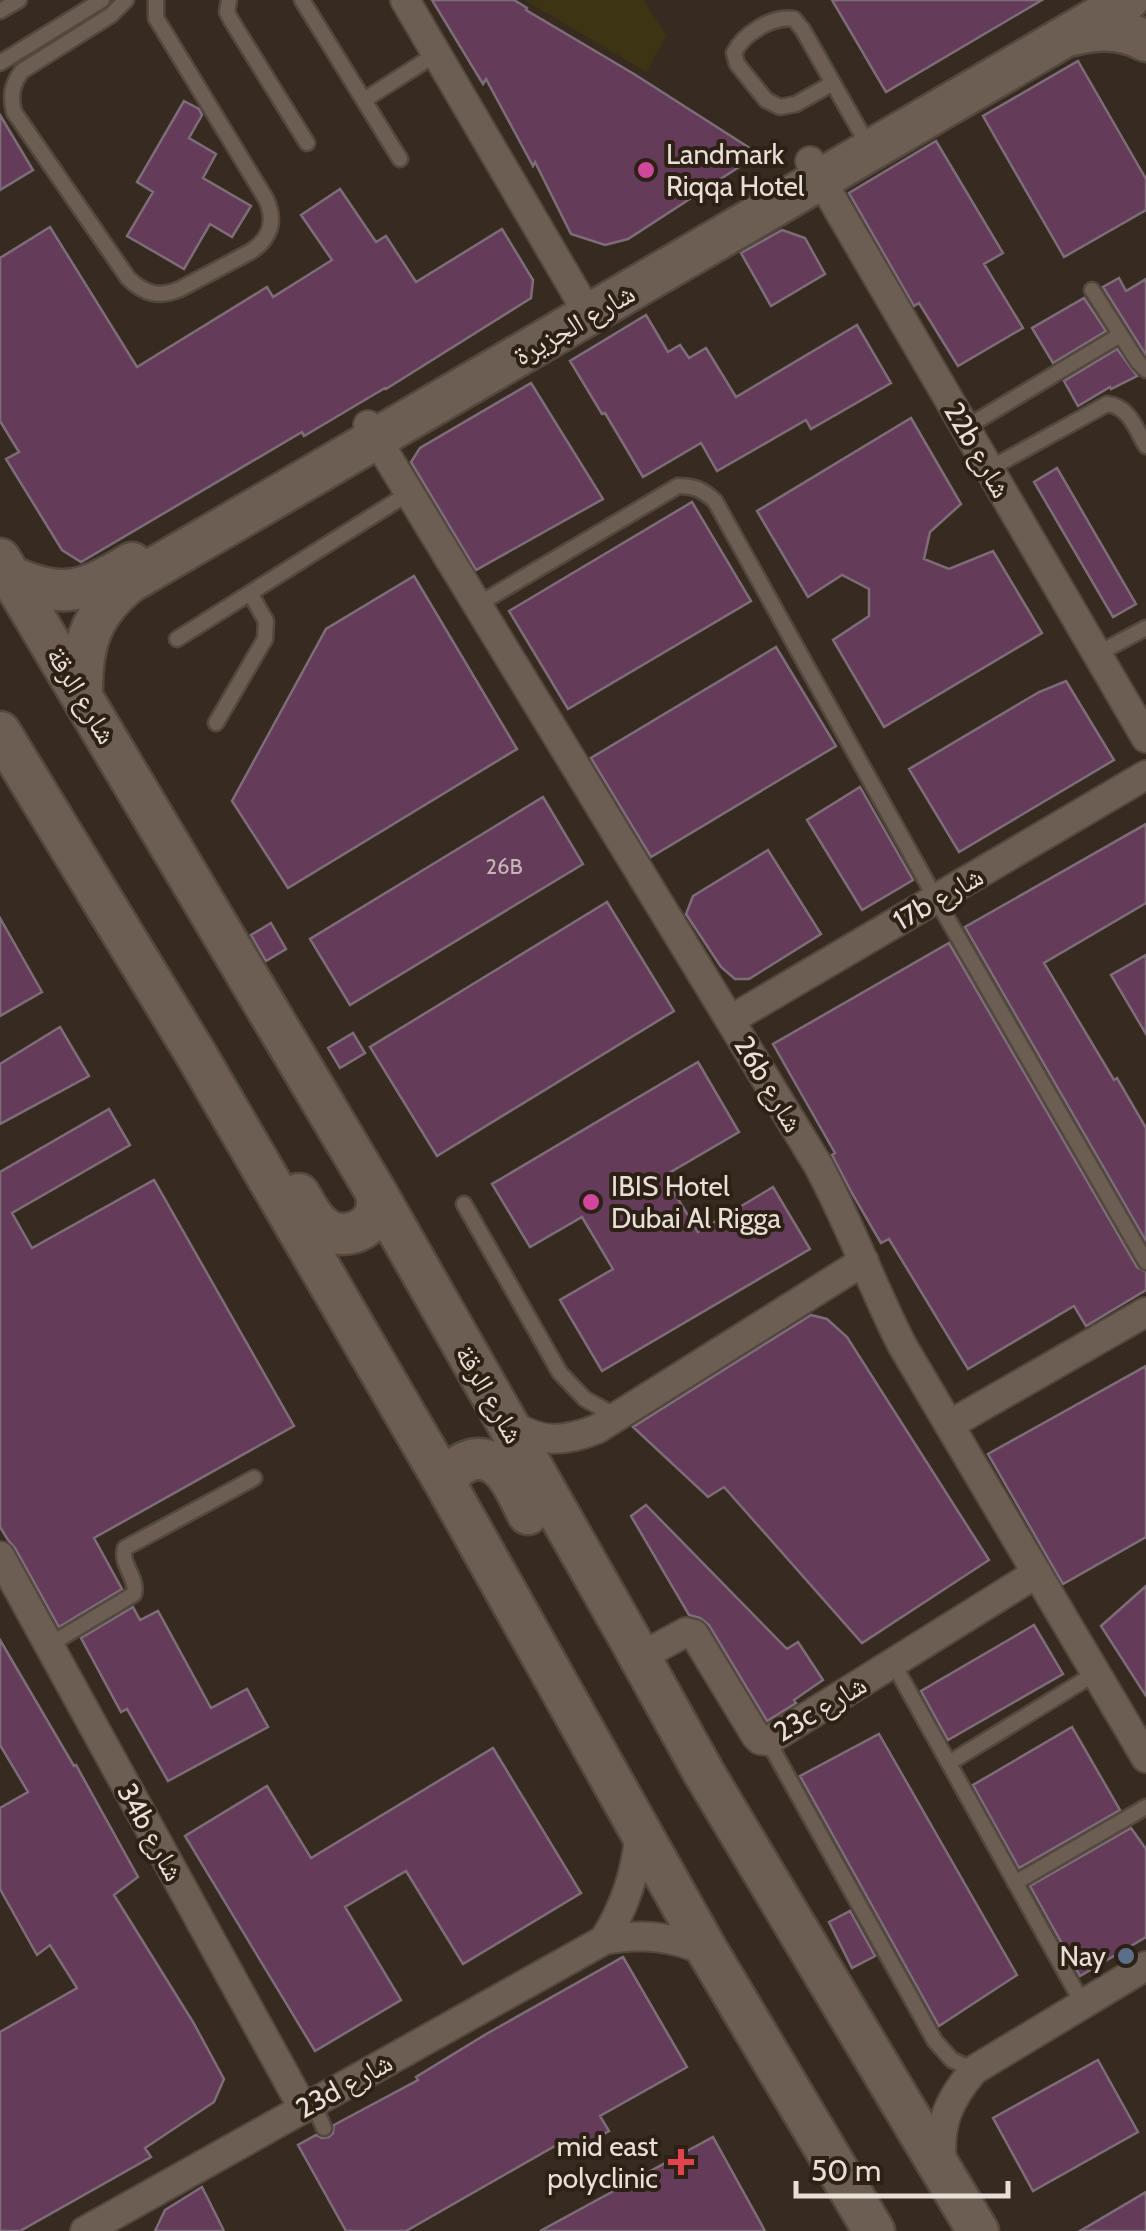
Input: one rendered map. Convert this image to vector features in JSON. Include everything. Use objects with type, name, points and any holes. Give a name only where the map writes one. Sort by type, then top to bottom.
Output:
[{"type":"street","points":[[405,0],[584,306]]},
{"type":"street","name":"شارع الجزيرة","points":[[815,170],[860,131],[1082,0]]},
{"type":"street","name":"شارع الجزيرة","points":[[82,693],[81,665],[87,638],[100,612],[118,591],[372,431],[815,170],[1065,38],[1128,0]]},
{"type":"street","points":[[1065,38],[1090,30],[1116,30],[1146,41]]},
{"type":"street","name":"22b شارع","points":[[815,170],[1146,738]]},
{"type":"street","name":"شارع الجزيرة","points":[[5,567],[36,588],[63,591],[89,587],[372,431]]},
{"type":"street","name":"26b شارع","points":[[372,431],[818,1165],[902,1345],[1146,1758]]},
{"type":"street","name":"شارع الرقة","points":[[5,567],[377,1194],[711,1786],[978,2231]]},
{"type":"street","points":[[5,747],[197,1056],[445,1483],[708,1952],[874,2231]]},
{"type":"street","name":"17b شارع","points":[[730,1020],[1146,775]]},
{"type":"street","points":[[197,1056],[238,1092],[315,1220],[326,1231],[342,1235],[370,1223],[377,1210],[377,1194]]},
{"type":"street","points":[[505,1421],[526,1434],[550,1440],[574,1438],[597,1429],[864,1261]]},
{"type":"street","points":[[948,1424],[1146,1312]]},
{"type":"street","points":[[445,1483],[461,1463],[474,1459],[498,1466],[570,1587],[595,1615],[634,1646]]},
{"type":"street","name":"34b شارع","points":[[0,1556],[313,2113]]},
{"type":"street","name":"23c شارع","points":[[634,1646],[686,1632],[694,1634],[756,1736],[768,1741],[1036,1573]]},
{"type":"street","points":[[604,1940],[620,1915],[630,1888],[638,1860],[640,1831]]},
{"type":"street","name":"23d شارع","points":[[85,2231],[117,2223],[313,2113],[604,1940],[657,1935],[708,1952]]},
{"type":"street","points":[[942,2172],[940,2144],[945,2116],[956,2091],[974,2070],[1146,1966]]},
{"type":"lane","points":[[0,12],[20,0]]},
{"type":"lane","points":[[0,63],[102,0]]},
{"type":"lane","points":[[126,0],[111,15],[22,70],[15,79],[12,104],[128,278],[146,292],[169,294],[261,245],[272,223],[266,199],[156,18],[156,0]]},
{"type":"lane","points":[[229,0],[230,20],[307,142]]},
{"type":"lane","points":[[302,0],[400,159]]},
{"type":"lane","points":[[833,83],[796,104],[780,107],[766,100],[737,64],[734,52],[742,40],[772,21],[786,17],[799,24],[833,83],[860,131]]},
{"type":"lane","points":[[364,100],[436,54]]},
{"type":"lane","points":[[1092,290],[1146,370]]},
{"type":"lane","points":[[965,428],[1120,335]]},
{"type":"lane","points":[[989,469],[1107,404],[1123,409],[1146,446]]},
{"type":"lane","points":[[478,605],[666,492],[678,486],[705,491],[715,501],[936,900],[1146,1262]]},
{"type":"lane","points":[[177,639],[409,493]]},
{"type":"lane","points":[[216,723],[265,640],[266,621],[250,593]]},
{"type":"lane","points":[[1097,654],[1146,628]]},
{"type":"lane","points":[[464,1204],[560,1373],[585,1399],[617,1417]]},
{"type":"lane","points":[[48,1645],[134,1594],[136,1585],[123,1557],[125,1548],[254,1478]]},
{"type":"lane","points":[[893,1663],[1083,2004]]},
{"type":"lane","points":[[949,1763],[1096,1673]]},
{"type":"lane","points":[[768,1741],[936,2041],[952,2060],[974,2070]]},
{"type":"lane","points":[[1015,1883],[1146,1808]]},
{"type":"sand","points":[[525,0],[644,0],[666,36],[646,72]]},
{"type":"building","points":[[432,0],[514,0],[759,154],[628,239],[605,245],[571,234],[535,162],[533,166],[486,79],[483,84]]},
{"type":"building","points":[[832,0],[1042,0],[886,92]]},
{"type":"building","points":[[1078,61],[1146,179],[1146,210],[1064,257],[983,116]]},
{"type":"building","points":[[184,101],[202,115],[189,138],[216,154],[203,178],[251,206],[232,237],[210,224],[184,269],[127,236],[153,192],[137,182]]},
{"type":"building","points":[[0,115],[33,170],[0,190]]},
{"type":"building","points":[[936,141],[1003,253],[984,264],[1023,328],[958,366],[919,303],[914,306],[849,193]]},
{"type":"building","points":[[340,189],[376,242],[386,236],[416,282],[502,229],[533,280],[531,298],[386,389],[304,436],[302,432],[81,562],[62,550],[6,459],[19,452],[0,421],[0,258],[50,227],[137,367],[267,287],[273,297],[332,260],[301,215]]},
{"type":"building","points":[[782,230],[805,238],[825,274],[771,306],[741,253]]},
{"type":"building","points":[[1119,278],[1126,291],[1146,279],[1146,355],[1103,287]]},
{"type":"building","points":[[1084,298],[1106,331],[1053,363],[1032,328]]},
{"type":"building","points":[[646,315],[668,352],[680,345],[689,358],[706,348],[736,397],[857,325],[891,383],[811,429],[806,420],[717,471],[701,443],[643,477],[570,361]]},
{"type":"building","points":[[1117,349],[1137,376],[1078,406],[1064,381]]},
{"type":"building","points":[[531,383],[603,499],[476,570],[411,462],[420,448]]},
{"type":"building","points":[[911,418],[961,504],[930,532],[924,559],[949,569],[993,551],[1042,633],[884,727],[833,640],[869,616],[869,589],[842,575],[808,597],[757,511]]},
{"type":"building","points":[[1057,468],[1136,604],[1113,617],[1034,482]]},
{"type":"building","points":[[692,502],[751,601],[568,709],[509,611]]},
{"type":"building","points":[[414,576],[517,749],[288,888],[232,801],[326,629]]},
{"type":"building","points":[[776,647],[836,746],[651,857],[591,758]]},
{"type":"building","points":[[1066,681],[1114,760],[959,852],[909,769],[1039,692]]},
{"type":"building","points":[[860,787],[913,880],[862,910],[807,820]]},
{"type":"building","points":[[543,797],[583,864],[350,1005],[310,939]]},
{"type":"building","points":[[1146,824],[1146,903],[1044,963],[1146,1128],[1146,1241],[965,927]]},
{"type":"building","points":[[768,850],[821,934],[749,979],[735,979],[721,967],[686,914],[693,896]]},
{"type":"building","points":[[607,902],[674,1011],[437,1156],[370,1047]]},
{"type":"building","points":[[0,918],[42,992],[0,1016]]},
{"type":"building","points":[[271,923],[286,949],[266,961],[251,935]]},
{"type":"building","points":[[949,943],[1137,1267],[1146,1272],[1146,1290],[1086,1326],[1074,1306],[968,1369],[889,1239],[881,1243],[773,1044]]},
{"type":"building","points":[[1146,955],[1146,1034],[1111,975]]},
{"type":"building","points":[[60,1027],[89,1076],[0,1124],[0,1064]]},
{"type":"building","points":[[353,1033],[365,1053],[340,1068],[328,1048]]},
{"type":"building","name":"IBIS Hotel Dubai Al Rigga","points":[[698,1062],[739,1132],[664,1176],[698,1232],[773,1187],[810,1249],[602,1371],[560,1300],[613,1269],[582,1217],[530,1247],[492,1184]]},
{"type":"building","points":[[109,1109],[130,1145],[12,1213],[32,1248],[154,1180],[294,1426],[94,1538],[122,1589],[59,1627],[0,1527],[0,1172]]},
{"type":"building","points":[[811,1315],[827,1319],[847,1337],[989,1560],[862,1643],[724,1487],[708,1497],[633,1427]]},
{"type":"building","points":[[1146,1366],[1146,1537],[1063,1584],[988,1454]]},
{"type":"building","points":[[646,1505],[787,1649],[798,1642],[823,1680],[767,1721],[709,1625],[689,1615],[631,1516]]},
{"type":"building","points":[[1146,1586],[1146,1696],[1101,1626]]},
{"type":"building","points":[[133,1607],[140,1620],[158,1611],[211,1708],[247,1689],[268,1727],[168,1781],[127,1709],[121,1712],[81,1638]]},
{"type":"building","points":[[1034,1625],[1063,1674],[948,1740],[921,1691]]},
{"type":"building","points":[[0,1640],[138,1877],[114,1895],[224,2079],[214,2102],[145,2148],[151,2157],[20,2231],[0,2231],[0,2032],[77,1988],[50,1945],[37,1955],[0,1889],[0,1808],[28,1792],[0,1745]]},
{"type":"building","points":[[1072,1727],[1120,1810],[1019,1868],[973,1785]]},
{"type":"building","points":[[879,1734],[1017,1975],[939,2026],[800,1776]]},
{"type":"building","points":[[493,1748],[581,1893],[463,1964],[406,1871],[345,1907],[401,2000],[315,2051],[185,1836],[267,1786],[311,1858]]},
{"type":"building","points":[[1131,1828],[1146,1849],[1146,1937],[1080,1976],[1030,1886]]},
{"type":"building","points":[[850,1911],[875,1956],[852,1968],[829,1922]]},
{"type":"building","points":[[623,1957],[687,2067],[600,2116],[609,2131],[562,2158],[555,2146],[406,2231],[346,2231],[298,2145],[316,2135],[329,2137],[334,2125],[418,2080],[416,2077],[488,2033]]},
{"type":"building","points":[[1098,2060],[1138,2132],[1033,2191],[993,2118]]},
{"type":"building","points":[[713,2137],[765,2231],[540,2231]]},
{"type":"building","points":[[202,2187],[224,2231],[155,2231],[165,2210]]},
{"type":"building","points":[[1146,2192],[1146,2231],[1080,2231]]},
{"type":"place","name":"Landmark Riqqa Hotel","points":[[646,170]]},
{"type":"place","name":"IBIS Hotel Dubai Al Rigga","points":[[591,1202]]},
{"type":"place","name":"Nay","points":[[1126,1956]]},
{"type":"place","name":"mid east polyclinic","points":[[681,2162]]}]
